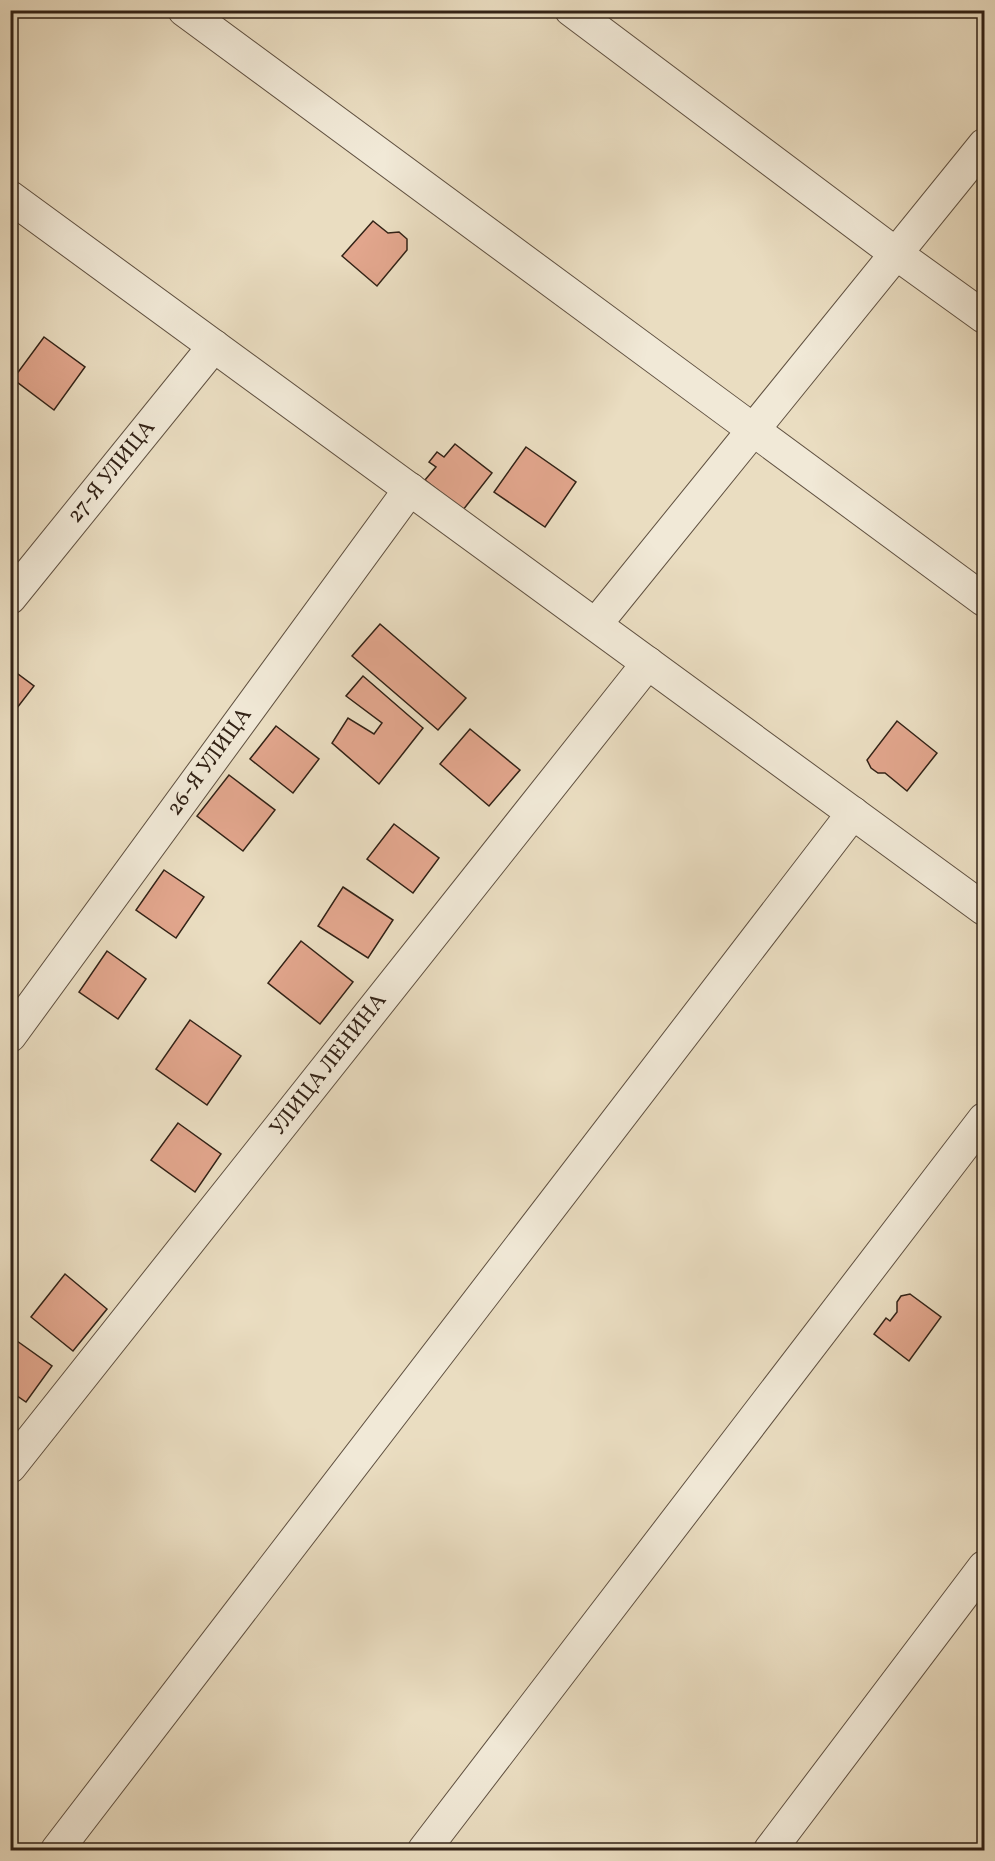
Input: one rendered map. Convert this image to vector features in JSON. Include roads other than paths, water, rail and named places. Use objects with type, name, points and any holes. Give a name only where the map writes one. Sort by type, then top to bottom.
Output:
[{"type":"street","points":[[184,10],[984,600]]},
{"type":"street","points":[[571,10],[896,254],[984,317]]},
{"type":"street","points":[[596,624],[984,145]]},
{"type":"street","points":[[10,197],[984,909]]},
{"type":"street","name":"27-Я УЛИЦА","points":[[10,598],[214,346]]},
{"type":"street","name":"26-Я УЛИЦА","points":[[10,1036],[410,489]]},
{"type":"street","name":"УЛИЦА ЛЕНИНА","points":[[10,1467],[648,663]]},
{"type":"street","points":[[57,1851],[854,813]]},
{"type":"street","points":[[424,1851],[984,1119]]},
{"type":"street","points":[[770,1851],[984,1567]]}]
